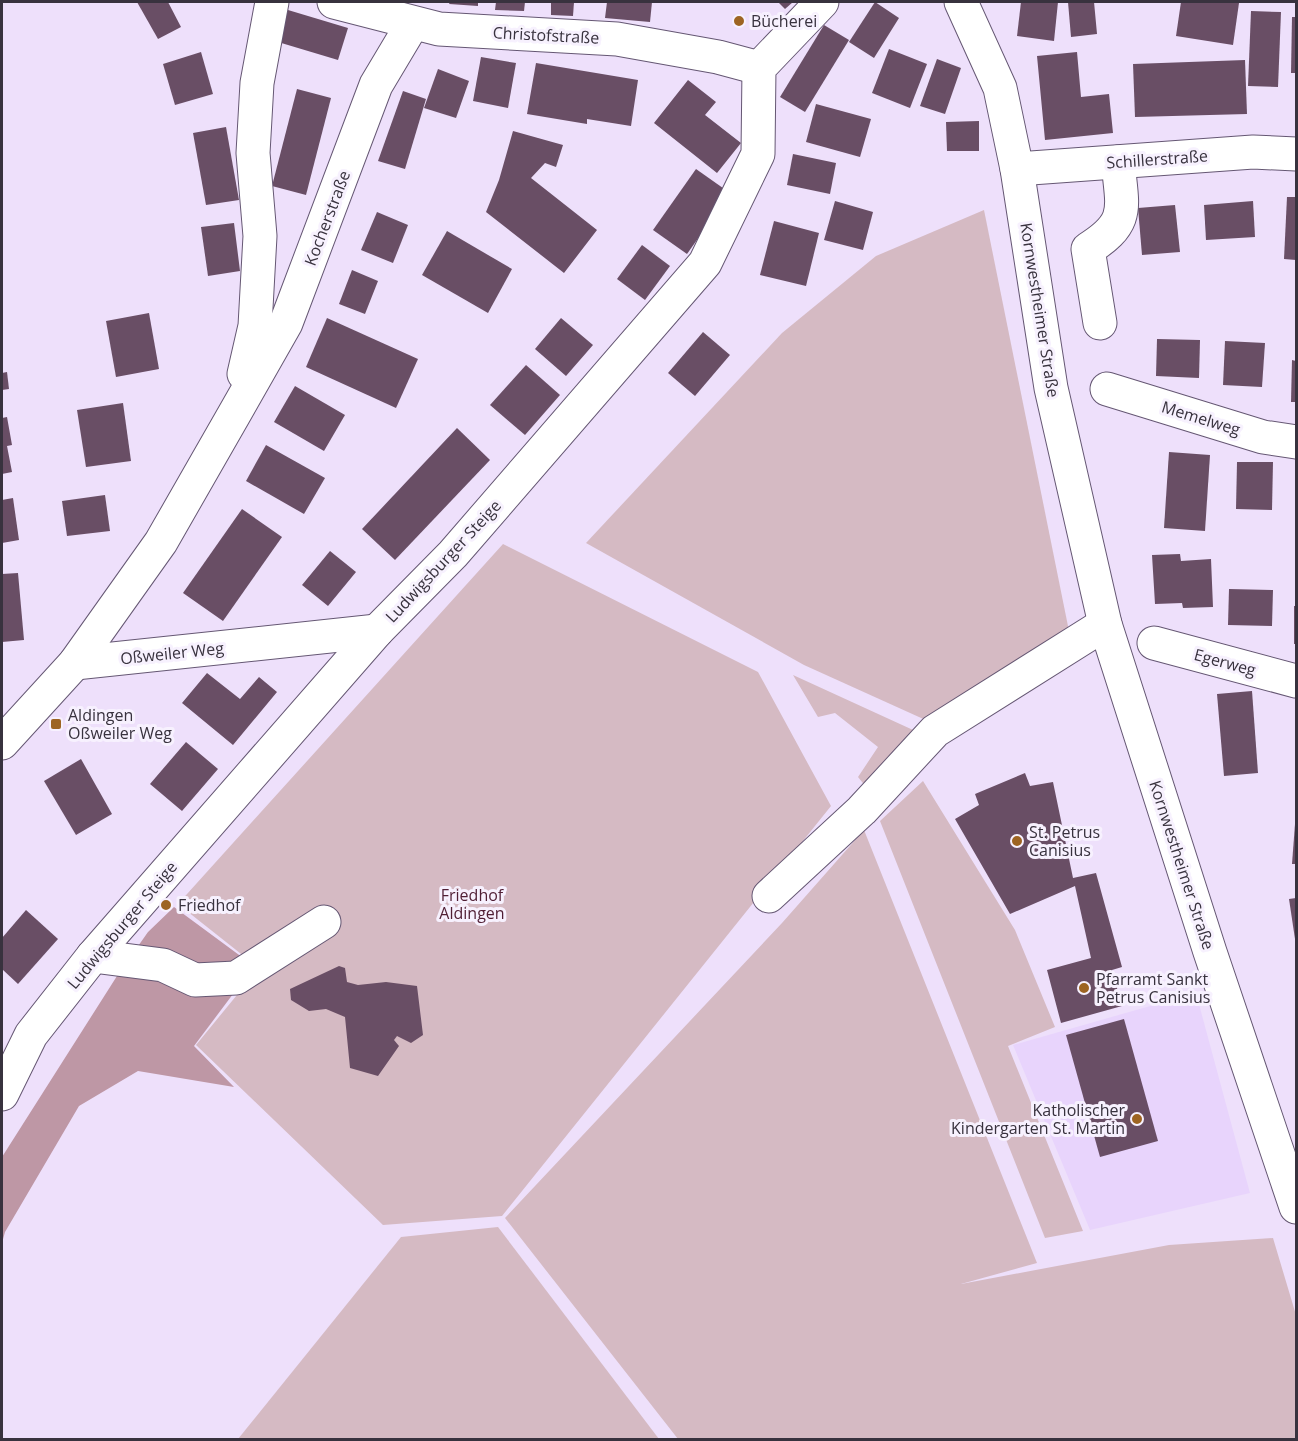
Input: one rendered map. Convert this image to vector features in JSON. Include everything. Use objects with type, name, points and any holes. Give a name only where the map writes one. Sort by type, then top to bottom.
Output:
[{"type":"street","name":"Kocherstraße","points":[[236,411],[255,326],[260,236],[253,153],[258,83],[272,2]]},
{"type":"street","name":"Christofstraße","points":[[334,2],[412,15],[440,29],[617,39],[718,57],[759,68]]},
{"type":"street","points":[[759,68],[822,2]]},
{"type":"street","name":"Kornwestheimer Straße","points":[[961,2],[1000,88],[1017,169],[1051,388],[1105,624],[1210,952],[1296,1207]]},
{"type":"street","name":"Kocherstraße","points":[[75,663],[161,542],[286,323],[376,84],[412,15]]},
{"type":"street","name":"Ludwigsburger Steige","points":[[2,1094],[31,1035],[93,956],[377,631],[453,554],[705,263],[759,154],[759,68]]},
{"type":"street","name":"Schillerstraße","points":[[1017,169],[1253,152],[1296,154]]},
{"type":"street","points":[[1100,323],[1088,249],[1110,236],[1120,220],[1118,162]]},
{"type":"street","name":"Memelweg","points":[[1107,388],[1263,436],[1296,442]]},
{"type":"street","points":[[769,896],[862,810],[935,731],[1105,624]]},
{"type":"street","name":"Oßweiler Weg","points":[[75,663],[377,631]]},
{"type":"street","name":"Egerweg","points":[[1154,643],[1296,681]]},
{"type":"street","points":[[2,743],[75,663]]},
{"type":"street","points":[[93,956],[163,965],[195,980],[236,978],[324,921]]},
{"type":"shaded area","points":[[174,907],[254,966],[194,1046],[234,1087],[138,1071],[79,1106],[5,1232],[2,1243],[2,1157],[117,976],[148,932]]},
{"type":"shaded area","name":"Katholischer Kindergarten St. Martin","points":[[1196,993],[1250,1193],[1090,1230],[1013,1045]]},
{"type":"green space","points":[[984,210],[1070,636],[930,722],[804,665],[586,543],[782,333],[876,256]]},
{"type":"green space","name":"Friedhof Aldingen","points":[[503,544],[758,672],[831,806],[502,1216],[383,1225],[196,1045],[259,968],[178,904]]},
{"type":"green space","points":[[793,675],[924,735],[871,793],[858,777],[878,747],[835,713],[818,717]]},
{"type":"green space","points":[[923,781],[1015,930],[1055,1027],[1008,1046],[1083,1231],[1045,1238],[880,821]]},
{"type":"green space","points":[[864,830],[1037,1263],[961,1284],[1169,1245],[1273,1238],[1296,1315],[1296,1439],[678,1439],[505,1218],[782,923]]},
{"type":"green space","points":[[498,1227],[659,1439],[238,1439],[401,1237]]},
{"type":"building","points":[[137,2],[168,2],[181,27],[158,39]]},
{"type":"building","points":[[450,2],[478,2],[478,6],[449,4]]},
{"type":"building","points":[[496,2],[525,2],[524,11],[495,10]]},
{"type":"building","points":[[551,2],[574,2],[573,16],[551,15]]},
{"type":"building","points":[[607,2],[652,2],[650,22],[605,18]]},
{"type":"building","points":[[778,2],[793,2],[785,9]]},
{"type":"building","points":[[875,2],[899,18],[874,58],[849,42]]},
{"type":"building","points":[[1021,2],[1058,2],[1054,41],[1017,36]]},
{"type":"building","points":[[1068,2],[1094,2],[1097,34],[1071,37]]},
{"type":"building","points":[[1181,2],[1239,3],[1233,45],[1176,36]]},
{"type":"building","points":[[288,10],[348,28],[338,60],[278,42]]},
{"type":"building","points":[[1251,11],[1281,12],[1278,87],[1248,86]]},
{"type":"building","points":[[1292,17],[1296,17],[1296,73],[1291,73]]},
{"type":"building","points":[[824,25],[849,40],[805,112],[780,97]]},
{"type":"building","points":[[889,49],[927,64],[910,108],[872,93]]},
{"type":"building","points":[[201,52],[213,94],[175,105],[163,64]]},
{"type":"building","points":[[1077,52],[1081,97],[1109,94],[1113,133],[1045,140],[1037,56]]},
{"type":"building","points":[[481,57],[516,63],[508,108],[473,101]]},
{"type":"building","points":[[937,59],[961,68],[945,114],[920,106]]},
{"type":"building","points":[[1245,60],[1247,114],[1135,117],[1133,64]]},
{"type":"building","points":[[536,63],[638,80],[631,126],[587,119],[587,124],[527,114]]},
{"type":"building","points":[[438,69],[469,81],[456,118],[424,108]]},
{"type":"building","points":[[688,80],[716,102],[705,115],[741,143],[717,173],[654,123]]},
{"type":"building","points":[[297,89],[331,98],[306,195],[272,186]]},
{"type":"building","points":[[403,91],[426,99],[405,169],[378,161]]},
{"type":"building","points":[[816,104],[871,119],[860,157],[806,142]]},
{"type":"building","points":[[979,121],[979,151],[947,151],[946,122]]},
{"type":"building","points":[[226,127],[239,200],[206,205],[193,133]]},
{"type":"building","points":[[513,131],[563,145],[556,167],[545,163],[531,178],[597,230],[564,273],[486,212],[499,180]]},
{"type":"building","points":[[793,154],[836,163],[830,194],[787,185]]},
{"type":"building","points":[[696,169],[730,193],[687,254],[653,230]]},
{"type":"building","points":[[1287,197],[1296,197],[1296,260],[1284,259]]},
{"type":"building","points":[[835,201],[873,212],[863,250],[824,240]]},
{"type":"building","points":[[1253,201],[1255,237],[1206,240],[1204,205]]},
{"type":"building","points":[[1175,205],[1180,252],[1142,255],[1138,208]]},
{"type":"building","points":[[377,212],[408,225],[393,263],[361,250]]},
{"type":"building","points":[[774,221],[819,233],[806,286],[760,275]]},
{"type":"building","points":[[234,223],[240,271],[208,276],[201,227]]},
{"type":"building","points":[[447,231],[512,269],[488,313],[422,275]]},
{"type":"building","points":[[642,245],[670,266],[645,300],[617,279]]},
{"type":"building","points":[[352,270],[378,281],[365,314],[339,304]]},
{"type":"building","points":[[149,313],[159,369],[116,377],[106,321]]},
{"type":"building","points":[[327,318],[418,359],[396,408],[306,367]]},
{"type":"building","points":[[561,318],[593,345],[566,376],[535,349]]},
{"type":"building","points":[[703,332],[730,355],[695,396],[668,373]]},
{"type":"building","points":[[1157,339],[1200,340],[1199,378],[1156,376]]},
{"type":"building","points":[[1225,341],[1265,343],[1262,387],[1223,385]]},
{"type":"building","points":[[1292,360],[1296,361],[1296,402],[1291,402]]},
{"type":"building","points":[[526,365],[560,395],[525,435],[490,405]]},
{"type":"building","points":[[7,372],[9,389],[2,390],[2,373]]},
{"type":"building","points":[[295,386],[345,415],[324,451],[274,422]]},
{"type":"building","points":[[123,403],[131,461],[86,467],[77,410]]},
{"type":"building","points":[[7,417],[12,445],[7,446],[12,472],[2,474],[2,418]]},
{"type":"building","points":[[457,428],[490,460],[395,560],[362,529]]},
{"type":"building","points":[[266,445],[325,478],[304,514],[246,481]]},
{"type":"building","points":[[1169,452],[1210,455],[1205,531],[1164,528]]},
{"type":"building","points":[[1237,462],[1273,462],[1272,510],[1236,509]]},
{"type":"building","points":[[105,495],[110,531],[67,536],[62,501]]},
{"type":"building","points":[[13,498],[19,540],[2,543],[2,500]]},
{"type":"building","points":[[242,509],[282,537],[223,621],[183,593]]},
{"type":"building","points":[[330,551],[356,572],[328,606],[302,585]]},
{"type":"building","points":[[1180,554],[1181,561],[1211,559],[1213,607],[1183,608],[1182,603],[1155,604],[1152,555]]},
{"type":"building","points":[[18,573],[24,640],[2,642],[2,574]]},
{"type":"building","points":[[1229,589],[1273,590],[1272,626],[1228,625]]},
{"type":"building","points":[[1294,606],[1296,606],[1296,644],[1294,644]]},
{"type":"building","points":[[207,673],[240,699],[259,677],[277,692],[233,745],[182,703]]},
{"type":"building","points":[[1252,691],[1258,773],[1224,776],[1217,694]]},
{"type":"building","points":[[186,742],[218,769],[182,811],[150,784]]},
{"type":"building","points":[[81,759],[112,814],[76,835],[44,781]]},
{"type":"building","name":"St. Petrus Canisius","points":[[1025,773],[1030,786],[1053,782],[1073,878],[1096,873],[1122,967],[1112,970],[1122,1006],[1061,1023],[1047,970],[1091,958],[1075,886],[1010,914],[955,819],[979,805],[975,794]]},
{"type":"building","points":[[1295,824],[1296,864],[1292,864]]},
{"type":"building","points":[[1296,898],[1296,939],[1295,939],[1289,899]]},
{"type":"building","points":[[26,910],[58,939],[18,984],[2,969],[2,938]]},
{"type":"building","points":[[339,966],[345,968],[347,982],[358,985],[386,982],[417,986],[423,1035],[411,1043],[397,1036],[394,1040],[399,1046],[378,1076],[350,1068],[345,1017],[326,1009],[309,1011],[291,1000],[290,989]]},
{"type":"building","points":[[1124,1019],[1158,1141],[1100,1157],[1066,1035]]},
{"type":"place","name":"Bücherei","points":[[739,21]]},
{"type":"place","name":"Aldingen Oßweiler Weg","points":[[56,724]]},
{"type":"place","name":"St. Petrus Canisius","points":[[1017,841]]},
{"type":"place","name":"Friedhof","points":[[166,905]]},
{"type":"place","name":"Pfarramt Sankt Petrus Canisius","points":[[1084,988]]},
{"type":"place","name":"Katholischer Kindergarten St. Martin","points":[[1137,1119]]}]
